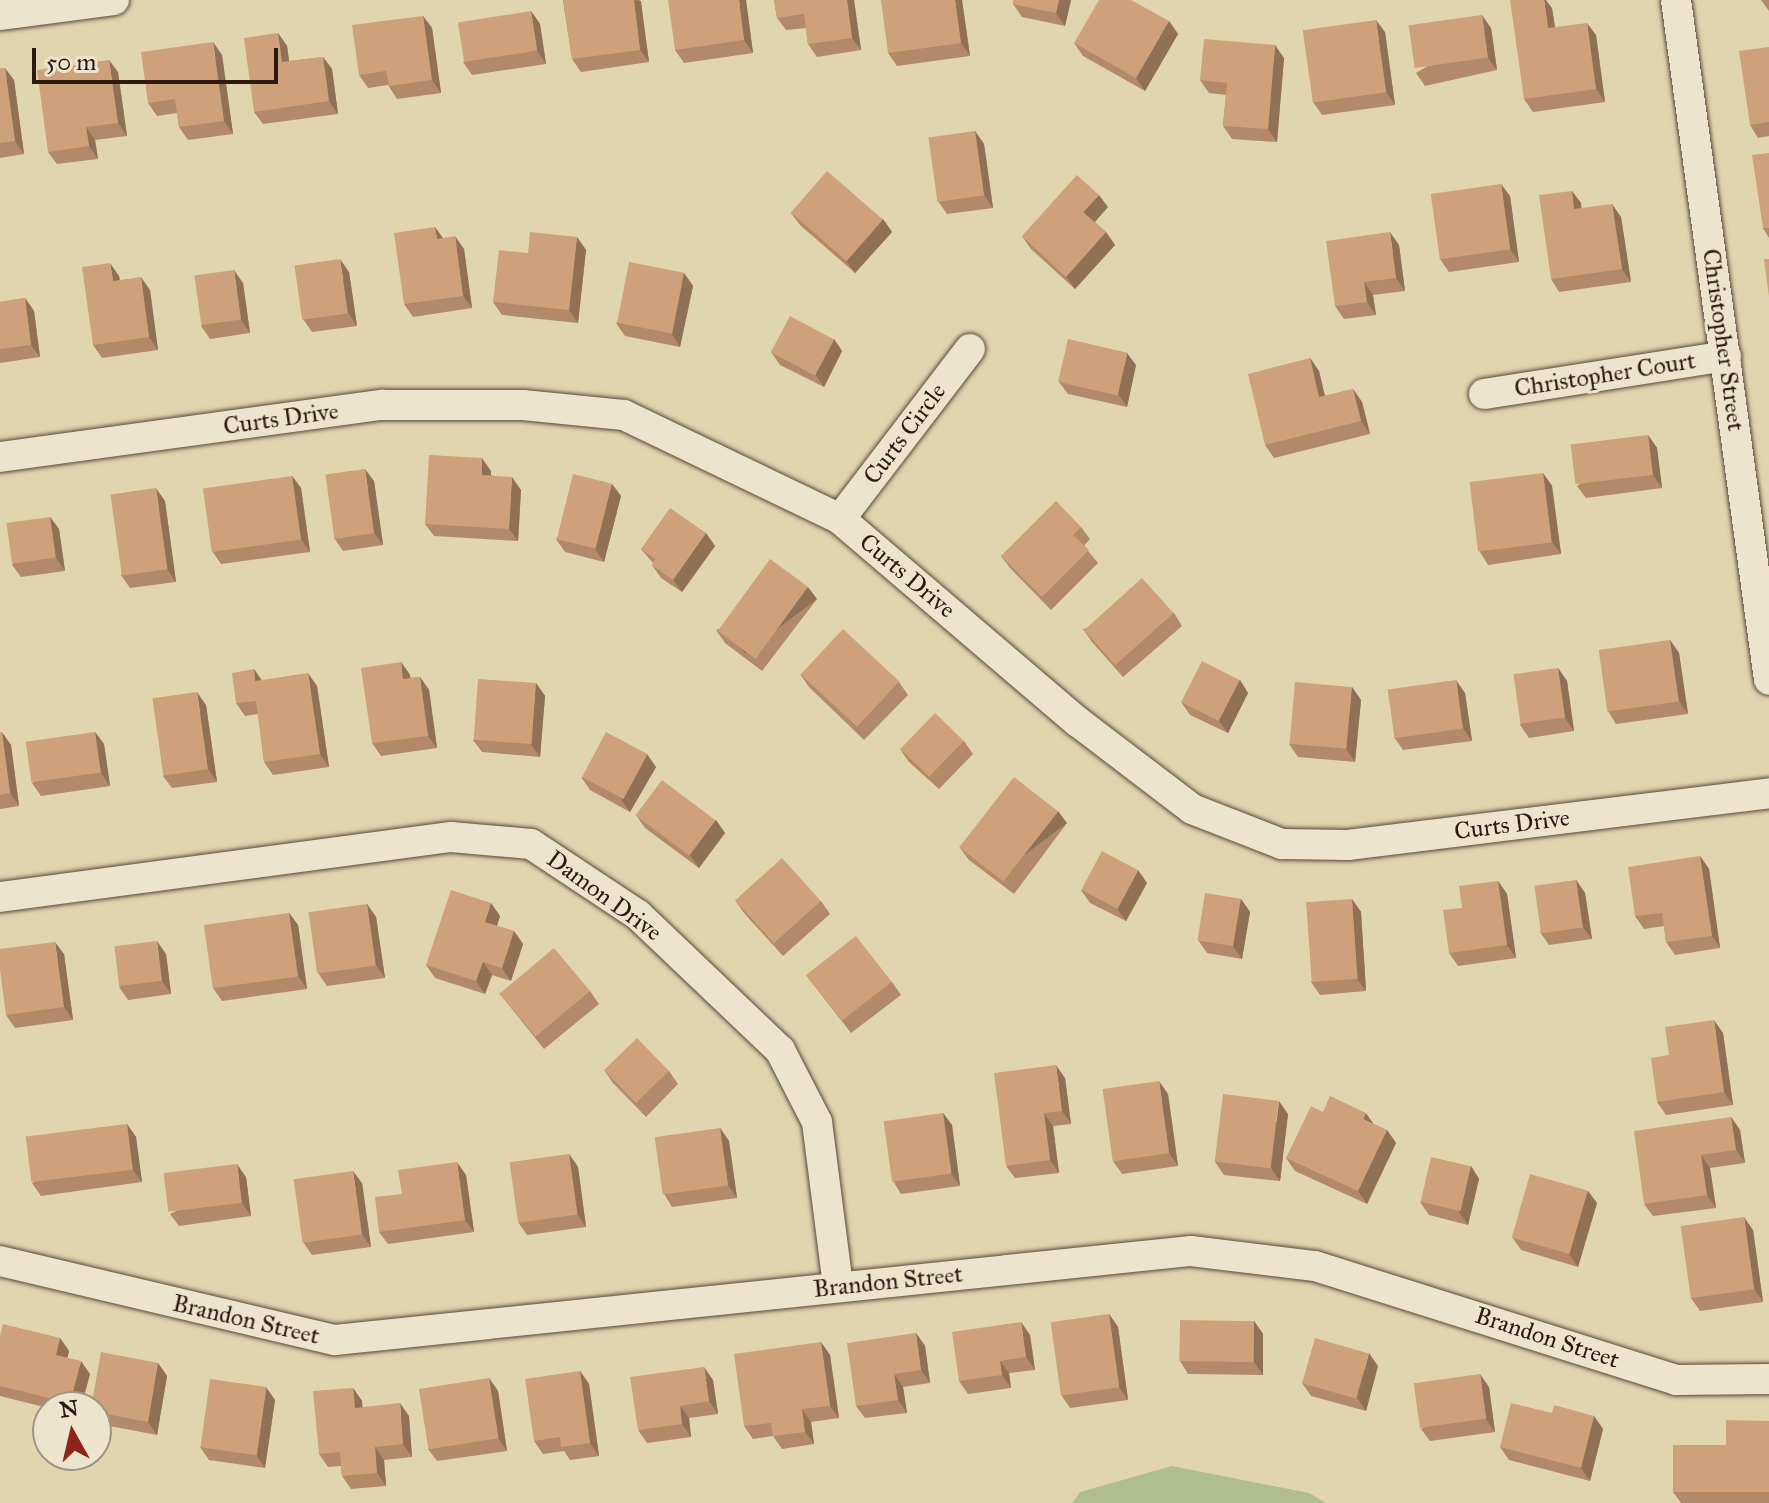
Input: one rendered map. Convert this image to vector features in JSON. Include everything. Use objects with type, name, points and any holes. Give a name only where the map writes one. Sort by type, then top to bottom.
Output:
[{"type":"street","points":[[0,15],[114,0]]},
{"type":"street","name":"Christopher Street","points":[[1676,0],[1769,680]]},
{"type":"street","name":"Curts Circle","points":[[840,519],[970,349]]},
{"type":"street","name":"Christopher Court","points":[[1484,394],[1726,356]]},
{"type":"street","name":"Curts Drive","points":[[0,457],[382,405],[523,405],[624,415],[840,519],[1078,722],[1192,809],[1282,844],[1348,845],[1769,793]]},
{"type":"street","name":"Damon Drive","points":[[0,897],[451,837],[531,844],[638,915],[780,1050],[817,1122],[838,1287]]},
{"type":"street","name":"Brandon Street","points":[[0,1261],[335,1340],[1191,1251],[1315,1266],[1676,1380],[1769,1379]]},
{"type":"green space","points":[[1172,1466],[1309,1493],[1326,1503],[1072,1503],[1080,1492]]},
{"type":"building","points":[[563,0],[634,0],[640,50],[572,59]]},
{"type":"building","points":[[668,0],[739,0],[744,40],[675,50]]},
{"type":"building","points":[[774,0],[847,0],[852,38],[808,44],[804,14],[777,18]]},
{"type":"building","points":[[881,0],[955,0],[961,43],[888,53]]},
{"type":"building","points":[[1013,0],[1059,0],[1056,13],[1013,4]]},
{"type":"building","points":[[1099,0],[1131,0],[1169,21],[1136,78],[1074,43]]},
{"type":"building","points":[[1510,0],[1544,0],[1548,28],[1587,23],[1596,89],[1524,99]]},
{"type":"building","points":[[531,11],[537,51],[464,62],[458,23]]},
{"type":"building","points":[[1482,15],[1488,58],[1415,68],[1409,25]]},
{"type":"building","points":[[423,16],[432,80],[389,86],[386,71],[359,75],[352,25]]},
{"type":"building","points":[[1376,20],[1386,92],[1313,103],[1303,30]]},
{"type":"building","points":[[278,33],[282,62],[323,57],[329,101],[254,112],[244,38]]},
{"type":"building","points":[[1204,39],[1275,45],[1268,129],[1223,126],[1227,83],[1200,80]]},
{"type":"building","points":[[213,42],[224,121],[179,127],[175,99],[148,103],[141,52]]},
{"type":"building","points":[[1769,47],[1769,122],[1750,125],[1739,51]]},
{"type":"building","points":[[109,60],[118,123],[86,127],[89,146],[48,152],[37,70]]},
{"type":"building","points":[[0,68],[5,68],[15,141],[0,143]]},
{"type":"building","points":[[975,131],[984,195],[938,202],[928,138]]},
{"type":"building","points":[[1769,153],[1769,228],[1763,228],[1752,155]]},
{"type":"building","points":[[827,171],[883,220],[847,261],[791,213]]},
{"type":"building","points":[[1077,175],[1099,195],[1083,212],[1106,232],[1066,277],[1022,236]]},
{"type":"building","points":[[1501,184],[1510,249],[1440,259],[1431,194]]},
{"type":"building","points":[[1572,191],[1574,209],[1612,204],[1622,269],[1551,279],[1539,195]]},
{"type":"building","points":[[435,227],[437,239],[455,236],[463,296],[404,304],[394,233]]},
{"type":"building","points":[[530,232],[577,237],[569,310],[493,302],[499,250],[528,253]]},
{"type":"building","points":[[1390,232],[1396,278],[1364,282],[1367,302],[1335,306],[1326,241]]},
{"type":"building","points":[[340,259],[348,313],[302,320],[294,265]]},
{"type":"building","points":[[1764,259],[1769,259],[1769,297]]},
{"type":"building","points":[[629,262],[684,273],[672,334],[617,323]]},
{"type":"building","points":[[110,263],[113,281],[141,277],[149,337],[93,345],[82,267]]},
{"type":"building","points":[[234,270],[241,320],[201,325],[194,276]]},
{"type":"building","points":[[25,298],[31,345],[0,349],[0,302]]},
{"type":"building","points":[[790,316],[834,339],[815,376],[771,352]]},
{"type":"building","points":[[1068,339],[1127,353],[1118,396],[1058,382]]},
{"type":"building","points":[[1310,358],[1319,397],[1353,389],[1361,421],[1265,445],[1248,374]]},
{"type":"building","points":[[1648,435],[1653,475],[1575,484],[1571,445]]},
{"type":"building","points":[[429,455],[482,458],[482,475],[512,477],[509,529],[425,524]]},
{"type":"building","points":[[365,469],[374,533],[334,539],[325,475]]},
{"type":"building","points":[[1543,473],[1552,542],[1478,551],[1470,482]]},
{"type":"building","points":[[573,474],[612,484],[596,549],[557,539]]},
{"type":"building","points":[[292,476],[301,539],[212,552],[203,489]]},
{"type":"building","points":[[156,488],[167,569],[122,576],[110,494]]},
{"type":"building","points":[[1056,501],[1081,527],[1073,535],[1089,550],[1042,597],[1001,556]]},
{"type":"building","points":[[670,508],[706,533],[673,580],[652,565],[655,559],[641,549]]},
{"type":"building","points":[[50,517],[56,558],[12,564],[6,523]]},
{"type":"building","points":[[770,559],[808,587],[756,659],[718,631]]},
{"type":"building","points":[[1142,578],[1173,613],[1115,665],[1084,630]]},
{"type":"building","points":[[843,629],[899,682],[857,727],[801,674]]},
{"type":"building","points":[[1670,640],[1679,701],[1607,711],[1599,650]]},
{"type":"building","points":[[1202,661],[1239,680],[1219,721],[1181,702]]},
{"type":"building","points":[[401,662],[403,679],[420,677],[428,736],[372,743],[361,668]]},
{"type":"building","points":[[1558,668],[1565,718],[1520,724],[1513,674]]},
{"type":"building","points":[[254,669],[255,681],[308,673],[320,754],[264,762],[256,701],[236,703],[232,673]]},
{"type":"building","points":[[478,679],[536,683],[532,744],[474,740]]},
{"type":"building","points":[[1456,680],[1463,729],[1394,738],[1388,690]]},
{"type":"building","points":[[1295,682],[1352,687],[1346,749],[1290,744]]},
{"type":"building","points":[[197,692],[208,769],[163,776],[152,698]]},
{"type":"building","points":[[935,713],[964,741],[929,777],[900,749]]},
{"type":"building","points":[[0,732],[10,793],[0,795]]},
{"type":"building","points":[[95,732],[101,773],[31,782],[26,742]]},
{"type":"building","points":[[606,732],[647,754],[624,799],[582,777]]},
{"type":"building","points":[[1014,777],[1058,811],[1003,882],[959,847]]},
{"type":"building","points":[[662,780],[716,820],[689,855],[636,815]]},
{"type":"building","points":[[1102,851],[1138,870],[1118,909],[1081,890]]},
{"type":"building","points":[[1700,856],[1712,936],[1666,942],[1662,913],[1635,916],[1628,867]]},
{"type":"building","points":[[782,858],[821,901],[774,943],[735,900]]},
{"type":"building","points":[[1576,880],[1583,928],[1541,933],[1534,886]]},
{"type":"building","points":[[1498,881],[1507,945],[1449,953],[1443,910],[1462,908],[1459,886]]},
{"type":"building","points":[[451,890],[491,903],[485,922],[514,931],[502,968],[483,962],[476,981],[426,965]]},
{"type":"building","points":[[1205,893],[1241,899],[1233,946],[1197,940]]},
{"type":"building","points":[[1352,899],[1358,979],[1312,982],[1306,902]]},
{"type":"building","points":[[367,904],[376,965],[317,974],[309,912]]},
{"type":"building","points":[[289,913],[298,976],[213,988],[204,925]]},
{"type":"building","points":[[856,936],[892,982],[842,1020],[806,975]]},
{"type":"building","points":[[157,941],[162,981],[119,986],[114,946]]},
{"type":"building","points":[[55,942],[64,1007],[6,1015],[0,949]]},
{"type":"building","points":[[554,948],[590,991],[536,1037],[500,994]]},
{"type":"building","points":[[1714,1020],[1724,1092],[1657,1102],[1651,1058],[1669,1055],[1665,1027]]},
{"type":"building","points":[[637,1038],[669,1071],[636,1103],[604,1070]]},
{"type":"building","points":[[1056,1065],[1062,1111],[1044,1113],[1050,1160],[1006,1166],[994,1073]]},
{"type":"building","points":[[1159,1081],[1169,1153],[1113,1161],[1103,1089]]},
{"type":"building","points":[[1223,1094],[1279,1101],[1270,1168],[1215,1161]]},
{"type":"building","points":[[1330,1096],[1366,1113],[1363,1119],[1387,1130],[1358,1191],[1286,1158],[1311,1106],[1323,1112]]},
{"type":"building","points":[[943,1113],[951,1173],[892,1182],[884,1121]]},
{"type":"building","points":[[1731,1117],[1736,1150],[1701,1155],[1707,1195],[1644,1204],[1634,1131]]},
{"type":"building","points":[[127,1124],[133,1170],[31,1182],[26,1136]]},
{"type":"building","points":[[720,1128],[728,1185],[663,1195],[655,1137]]},
{"type":"building","points":[[569,1154],[577,1214],[518,1223],[510,1162]]},
{"type":"building","points":[[1431,1157],[1471,1166],[1461,1211],[1421,1202]]},
{"type":"building","points":[[457,1162],[465,1220],[379,1232],[375,1197],[402,1194],[398,1170]]},
{"type":"building","points":[[237,1164],[242,1203],[168,1212],[164,1173]]},
{"type":"building","points":[[353,1171],[362,1234],[302,1243],[294,1179]]},
{"type":"building","points":[[1530,1174],[1588,1191],[1569,1254],[1512,1237]]},
{"type":"building","points":[[1744,1217],[1754,1289],[1691,1298],[1681,1226]]},
{"type":"building","points":[[1109,1314],[1119,1387],[1061,1395],[1051,1322]]},
{"type":"building","points":[[1180,1320],[1254,1321],[1253,1362],[1179,1361]]},
{"type":"building","points":[[1021,1322],[1026,1357],[1000,1361],[1002,1375],[959,1381],[952,1332]]},
{"type":"building","points":[[3,1324],[60,1338],[56,1355],[81,1361],[73,1391],[32,1391],[32,1394],[0,1386],[0,1336]]},
{"type":"building","points":[[916,1333],[921,1370],[894,1374],[898,1400],[856,1406],[847,1343]]},
{"type":"building","points":[[1315,1338],[1369,1353],[1356,1399],[1302,1383]]},
{"type":"building","points":[[821,1342],[830,1406],[802,1409],[805,1432],[773,1436],[771,1423],[744,1426],[734,1354]]},
{"type":"building","points":[[101,1352],[158,1363],[148,1422],[112,1415],[112,1391],[94,1391]]},
{"type":"building","points":[[704,1367],[709,1401],[680,1406],[682,1424],[638,1430],[630,1377]]},
{"type":"building","points":[[580,1371],[590,1443],[561,1447],[560,1437],[534,1441],[525,1379]]},
{"type":"building","points":[[1480,1374],[1486,1419],[1420,1428],[1414,1383]]},
{"type":"building","points":[[489,1378],[499,1438],[428,1449],[419,1389]]},
{"type":"building","points":[[210,1379],[266,1387],[257,1455],[200,1447]]},
{"type":"building","points":[[353,1388],[355,1408],[400,1403],[403,1444],[375,1447],[377,1473],[342,1476],[340,1452],[319,1454],[313,1391]]},
{"type":"building","points":[[1511,1403],[1552,1413],[1554,1405],[1594,1416],[1581,1468],[1500,1447]]},
{"type":"building","points":[[1726,1420],[1769,1421],[1769,1492],[1673,1492],[1673,1445],[1726,1445]]}]
